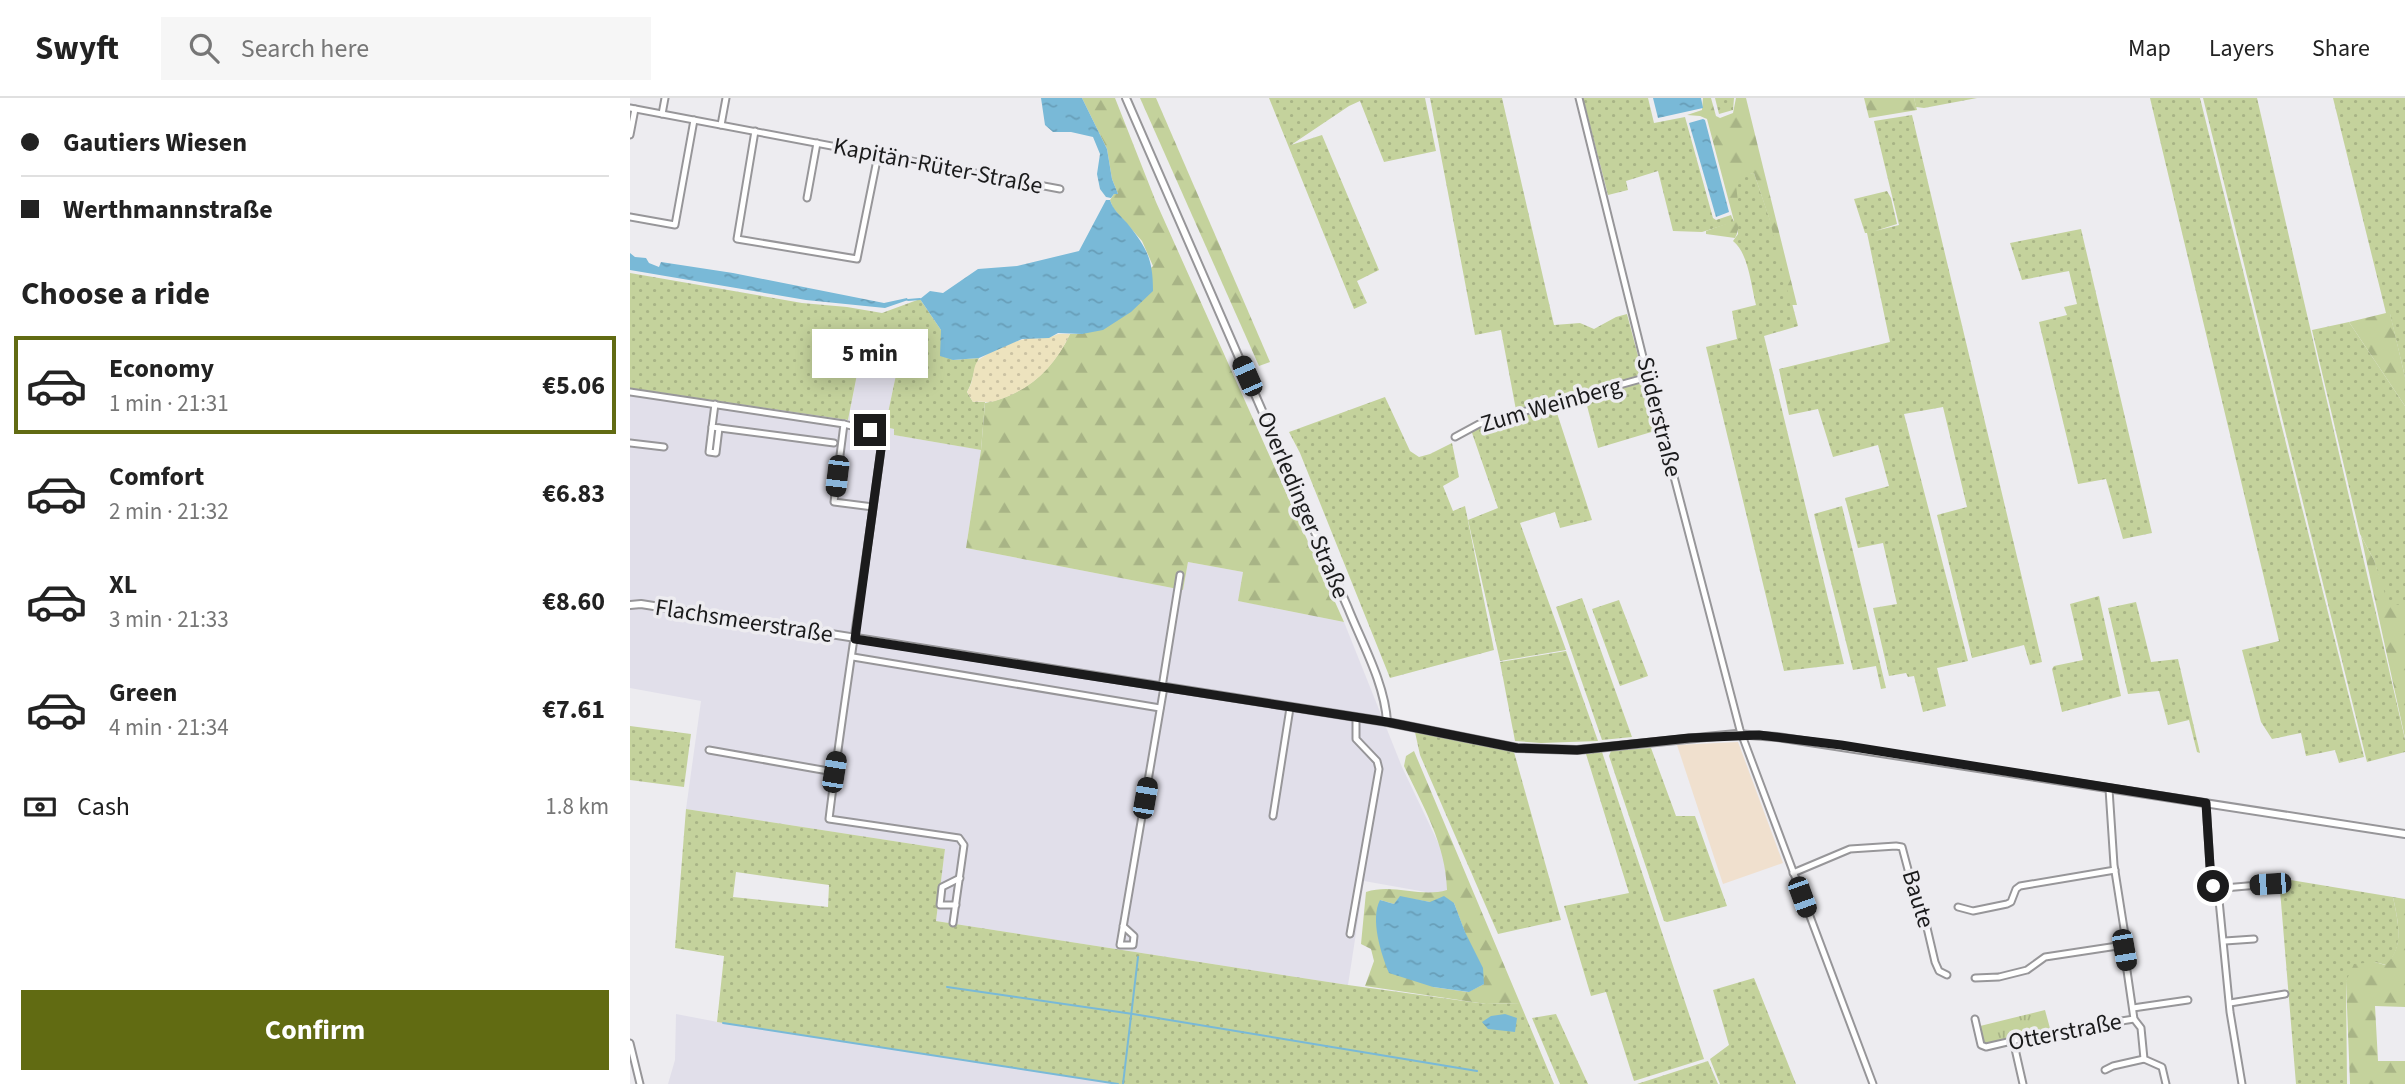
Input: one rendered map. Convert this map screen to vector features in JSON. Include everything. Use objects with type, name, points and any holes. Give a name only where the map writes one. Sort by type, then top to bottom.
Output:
[{"type":"street","points":[[662,114],[665,98]]},
{"type":"street","points":[[721,125],[726,98]]},
{"type":"street","name":"Overledinger Straße","points":[[1126,98],[1348,608],[1386,709],[1387,722]]},
{"type":"street","name":"Süderstraße","points":[[1579,98],[1741,734],[1873,1084]]},
{"type":"street","name":"Kapitän-Rüter-Straße","points":[[630,135],[632,108],[1060,189]]},
{"type":"street","points":[[630,217],[675,225],[694,120]]},
{"type":"street","points":[[755,131],[737,239],[857,260],[878,155]]},
{"type":"street","name":"Kapitän-Rüter-Straße","points":[[807,198],[817,143]]},
{"type":"street","name":"Zum Weinberg","points":[[1455,437],[1479,424],[1648,377]]},
{"type":"street","points":[[630,392],[844,424],[870,430],[880,439],[881,449],[829,819],[959,838],[964,845],[953,923]]},
{"type":"street","points":[[715,404],[715,428],[834,443]]},
{"type":"street","points":[[844,424],[834,502],[873,507]]},
{"type":"street","points":[[630,443],[664,447]]},
{"type":"street","points":[[1123,926],[1180,575]]},
{"type":"street","name":"Flachsmeerstraße","points":[[630,605],[641,604],[1387,722],[1517,748],[1547,750],[1741,734],[1841,745],[2405,834]]},
{"type":"street","name":"Flachsmeerstraße","points":[[853,657],[1160,708]]},
{"type":"street","points":[[1273,816],[1290,708]]},
{"type":"street","points":[[1350,934],[1379,769],[1377,761],[1356,738],[1356,718]]},
{"type":"street","points":[[709,750],[834,772]]},
{"type":"street","points":[[2109,789],[2124,945],[2134,1019],[2141,1028],[2144,1059]]},
{"type":"street","points":[[2206,803],[2211,882],[2218,890],[2236,1055],[2242,1084]]},
{"type":"street","name":"Baute","points":[[1793,873],[1854,848],[1902,847],[1914,892],[1923,911],[1935,962],[1939,971],[1947,975]]},
{"type":"street","points":[[1958,907],[1973,911],[2007,904],[2020,886],[2115,870]]},
{"type":"street","points":[[956,905],[940,905],[942,887],[960,878]]},
{"type":"street","points":[[2218,890],[2270,884]]},
{"type":"street","points":[[2225,942],[2254,939]]},
{"type":"street","points":[[1975,978],[2000,977],[2027,970],[2045,957],[2124,945]]},
{"type":"street","points":[[2230,1003],[2285,994]]},
{"type":"street","points":[[2133,1008],[2188,1000]]},
{"type":"street","name":"Otterstraße","points":[[1975,1019],[1983,1047],[2134,1019]]},
{"type":"street","points":[[2013,1040],[2023,1084]]},
{"type":"street","points":[[630,1043],[640,1084]]},
{"type":"street","points":[[2105,1070],[2144,1059],[2162,1067],[2166,1084]]},
{"type":"shaded area","points":[[862,349],[900,356],[885,427],[894,429],[894,435],[981,450],[966,548],[1183,590],[1188,562],[1243,572],[1239,601],[1344,622],[1402,767],[1465,899],[1364,881],[1348,985],[936,921],[945,849],[686,809],[701,701],[630,688],[630,389],[848,421]]},
{"type":"shaded area","points":[[1738,742],[1783,863],[1723,884],[1677,745]]},
{"type":"shaded area","points":[[676,1014],[1119,1084],[668,1084],[675,1060]]},
{"type":"green space","points":[[1082,98],[1115,98],[1156,202],[1344,622],[1238,601],[1243,572],[1188,562],[1183,590],[966,548],[981,450],[985,403],[1013,394],[1036,379],[1055,359],[1070,334],[1082,334],[1153,266],[1142,241],[1113,208],[1110,200],[1114,194],[1118,194],[1112,179],[1107,149]]},
{"type":"green space","points":[[1140,98],[1156,98],[1270,362],[1259,366]]},
{"type":"green space","points":[[1269,98],[1425,98],[1436,151],[1384,162],[1360,101],[1291,145],[1322,135],[1379,270],[1357,281],[1367,303],[1354,309]]},
{"type":"green space","points":[[1430,98],[1502,98],[1554,325],[1580,323],[1594,329],[1627,314],[1642,371],[1638,376],[1516,410],[1501,330],[1475,335]]},
{"type":"green space","points":[[1583,98],[1648,98],[1654,123],[1685,117],[1713,218],[1716,220],[1731,215],[1734,222],[1702,232],[1673,231],[1658,171],[1626,181],[1628,190],[1608,195]]},
{"type":"green space","points":[[1703,98],[1711,98],[1716,116],[1720,118],[1733,113],[1736,98],[1746,98],[1797,305],[1791,305],[1769,218],[1754,173],[1746,175],[1736,183],[1739,219],[1735,238],[1706,234],[1706,231],[1734,221],[1707,119],[1687,115],[1702,110]]},
{"type":"green space","points":[[1715,98],[1734,98],[1733,110],[1719,114]]},
{"type":"green space","points":[[1864,98],[1914,98],[1917,110],[1869,118]]},
{"type":"green space","points":[[1914,98],[1977,98],[1924,108],[1916,107]]},
{"type":"green space","points":[[2150,98],[2200,98],[2364,757],[2339,763],[2335,750],[2306,756],[2301,733],[2272,739],[2261,722],[2242,650],[2279,641]]},
{"type":"green space","points":[[2203,98],[2257,98],[2405,739],[2405,752],[2367,762]]},
{"type":"green space","points":[[2333,98],[2405,98],[2405,377],[2390,314],[2386,313]]},
{"type":"green space","points":[[1912,115],[2042,662],[2030,665],[2024,645],[1972,658],[1937,515],[1967,507],[1943,407],[1904,414],[1968,661],[1937,668],[1946,706],[1923,712],[1914,676],[1908,677],[1906,673],[1889,676],[1873,608],[1897,604],[1883,543],[1858,548],[1845,498],[1889,486],[1878,445],[1833,457],[1818,409],[1789,415],[1779,369],[1890,342],[1867,233],[1854,199],[1887,191],[1897,224],[1875,231],[1899,225],[1874,121]]},
{"type":"green space","points":[[1754,173],[1770,220],[1798,326],[1764,336],[1844,664],[1784,671],[1706,347],[1737,339],[1732,311],[1756,305],[1746,262],[1733,241],[1738,234],[1735,183],[1746,174]]},
{"type":"green space","points":[[2081,229],[2152,533],[2123,539],[2106,479],[2078,484],[2039,322],[2067,315],[2064,307],[2077,304],[2069,271],[2022,280],[2010,243]]},
{"type":"green space","points":[[630,273],[802,303],[882,313],[920,299],[941,330],[953,360],[979,358],[967,392],[973,402],[985,402],[981,450],[894,435],[894,429],[885,427],[900,356],[862,349],[848,420],[630,388]]},
{"type":"green space","points":[[2390,313],[2405,377],[2405,406],[2349,322]]},
{"type":"green space","points":[[2349,322],[2405,406],[2405,607],[2387,605],[2374,560],[2360,534],[2312,330]]},
{"type":"green space","points":[[1646,383],[1658,430],[1598,448],[1585,398]]},
{"type":"green space","points":[[1385,397],[1410,451],[1419,457],[1452,443],[1459,477],[1443,486],[1453,511],[1465,506],[1494,650],[1390,678],[1300,453],[1289,432]]},
{"type":"green space","points":[[1555,407],[1592,520],[1560,528],[1555,512],[1520,523],[1566,650],[1500,661],[1468,520],[1498,508],[1471,430]]},
{"type":"green space","points":[[1842,506],[1886,688],[1881,689],[1876,666],[1853,670],[1814,514]]},
{"type":"green space","points":[[2361,536],[2374,560],[2388,603],[2405,606],[2405,738]]},
{"type":"green space","points":[[2099,596],[2121,696],[2062,712],[2052,669],[2054,666],[2083,660],[2070,604]]},
{"type":"green space","points":[[1582,598],[1632,737],[1602,740],[1556,607]]},
{"type":"green space","points":[[1619,600],[1648,676],[1620,686],[1592,609]]},
{"type":"green space","points":[[2136,602],[2151,662],[2178,659],[2200,753],[2197,752],[2189,720],[2168,725],[2159,691],[2128,694],[2108,608]]},
{"type":"green space","points":[[1566,651],[1598,741],[1515,741],[1500,662]]},
{"type":"green space","points":[[630,726],[691,734],[684,787],[630,780]]},
{"type":"green space","points":[[1415,732],[1514,752],[1561,920],[1498,934],[1420,755]]},
{"type":"green space","points":[[1651,748],[1676,816],[1695,816],[1727,906],[1664,921],[1609,756],[1611,751]]},
{"type":"green space","points":[[1414,751],[1520,1003],[1486,1004],[1365,986],[1374,961],[1371,949],[1361,944],[1366,892],[1386,889],[1427,892],[1447,890],[1443,857],[1426,811],[1404,766],[1406,756]],"holes":[[[1400,897],[1454,903],[1484,984],[1468,992],[1433,987],[1380,900],[1394,904]]]},
{"type":"green space","points":[[1602,752],[1704,1059],[1634,1081],[1606,992],[1591,996],[1564,906],[1629,893],[1586,754]]},
{"type":"green space","points":[[686,809],[945,849],[936,921],[1348,985],[1486,1004],[1520,1003],[1554,1084],[1118,1084],[717,1022],[724,956],[675,948]],"holes":[[[736,872],[829,885],[828,907],[733,897]]]},
{"type":"green space","points":[[2279,878],[2393,897],[2399,934],[2392,958],[2386,965],[2375,962],[2346,981],[2347,1084],[2296,1084]]},
{"type":"green space","points":[[2393,897],[2405,899],[2405,1007],[2375,1006],[2378,1061],[2405,1061],[2405,1084],[2350,1084],[2346,981],[2354,964],[2375,962],[2385,965],[2395,951],[2398,934]]},
{"type":"green space","points":[[1754,978],[1796,1084],[1720,1084],[1710,1059],[1729,1045],[1713,990]]},
{"type":"green space","points":[[2045,1010],[2051,1032],[1983,1047],[1976,1027]]},
{"type":"green space","points":[[1556,1014],[1588,1084],[1560,1084],[1532,1018]]},
{"type":"green space","points":[[1708,1061],[1718,1084],[1637,1084]]},
{"type":"sand","points":[[1070,334],[1049,367],[1030,384],[995,401],[973,402],[967,392],[975,365],[980,359],[1017,341]]},
{"type":"water","points":[[1041,98],[1082,98],[1107,149],[1112,179],[1118,194],[1111,198],[1106,197],[1100,189],[1097,174],[1100,154],[1093,137],[1071,132],[1053,132],[1045,125]]},
{"type":"water","points":[[1653,98],[1701,98],[1703,108],[1658,118]]},
{"type":"water","points":[[1703,119],[1729,212],[1716,217],[1689,123]]},
{"type":"water","points":[[1106,200],[1110,200],[1139,240],[1152,270],[1153,291],[1131,312],[1103,330],[1022,339],[979,358],[953,360],[940,356],[941,330],[920,299],[930,291],[943,293],[978,269],[1017,266],[1079,251]]},
{"type":"water","points":[[630,253],[635,257],[646,258],[649,263],[659,267],[661,262],[733,273],[884,303],[907,298],[908,300],[885,308],[806,300],[630,270]]},
{"type":"water","points":[[1400,896],[1430,902],[1444,896],[1454,903],[1483,968],[1484,984],[1469,992],[1433,987],[1389,973],[1376,926],[1377,908],[1380,900],[1394,904]]},
{"type":"water","points":[[1505,1014],[1517,1018],[1515,1032],[1488,1029],[1482,1022],[1491,1016]]},
{"type":"waterway","points":[[908,300],[920,299]]},
{"type":"waterway","points":[[1123,1084],[1138,957]]},
{"type":"waterway","points":[[947,987],[1133,1014],[1477,1071]]},
{"type":"waterway","points":[[723,1023],[1118,1084]]},
{"type":"route","points":[[870,430],[880,439],[881,449],[855,639],[1387,722],[1517,748],[1577,750],[1736,734],[1759,735],[1841,745],[2206,803],[2213,886]]}]
